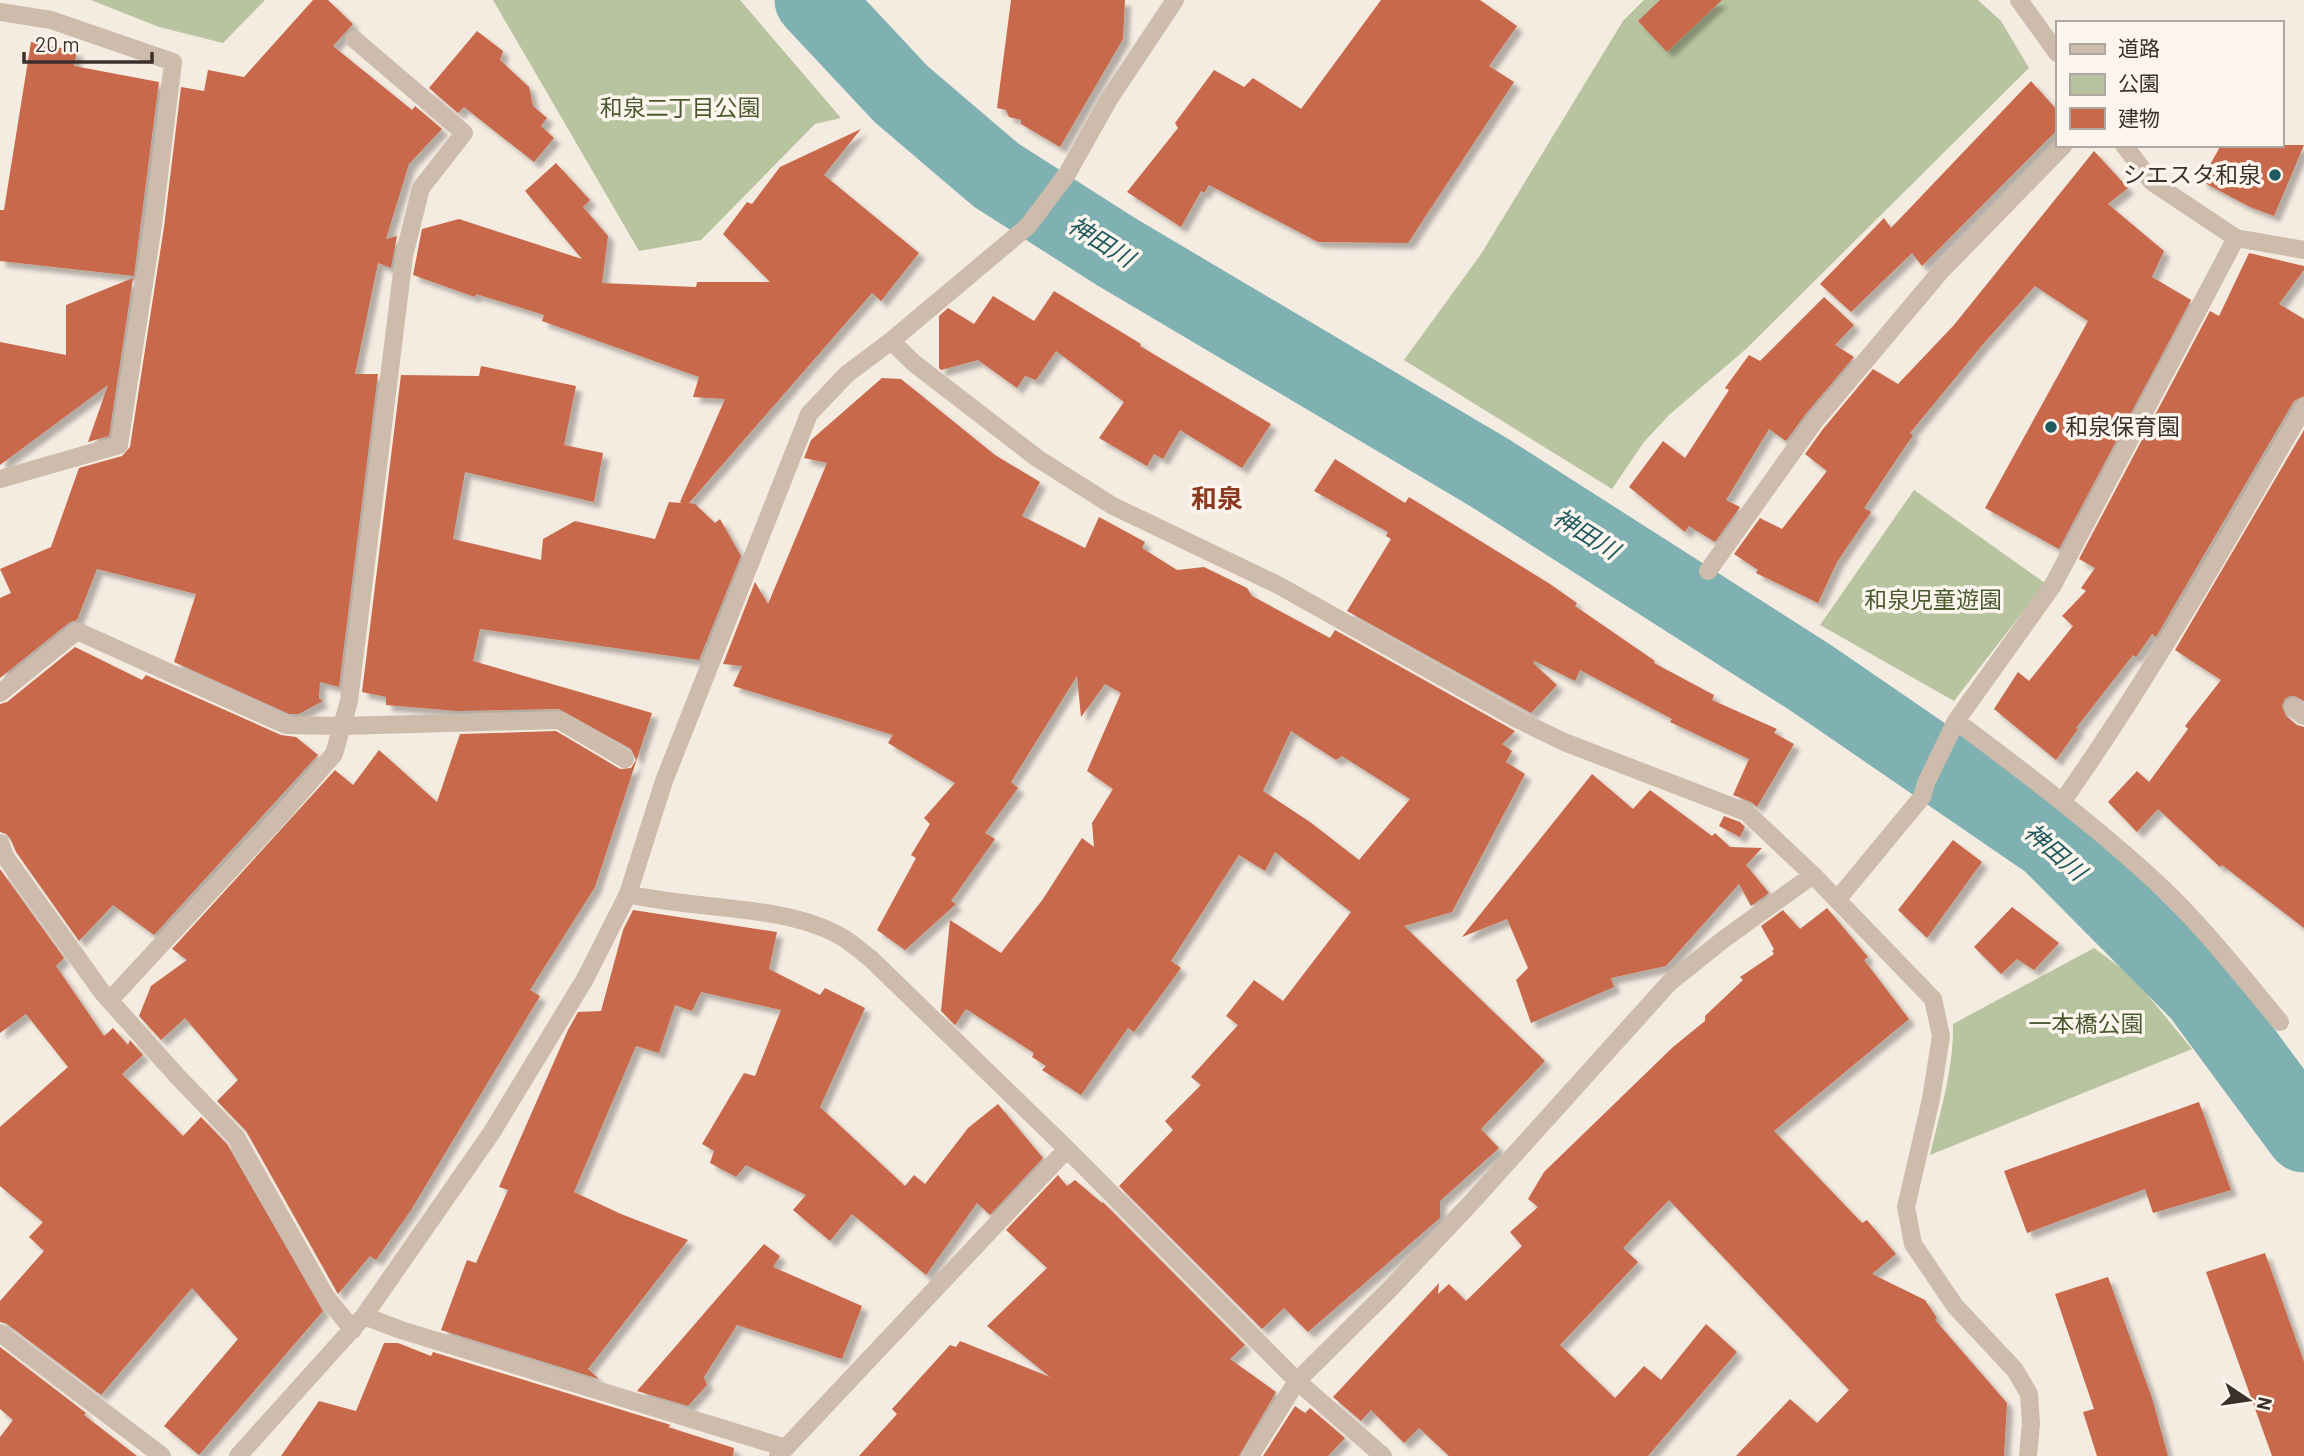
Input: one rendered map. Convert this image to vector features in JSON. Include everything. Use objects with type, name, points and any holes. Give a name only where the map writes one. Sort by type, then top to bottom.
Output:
[{"type":"street","points":[[237,1456],[364,1316],[492,1132],[584,979],[628,894],[664,781],[809,414],[847,374],[891,341],[1028,226],[1059,186],[1109,99],[1175,0]]},
{"type":"street","points":[[2025,2],[2056,51]]},
{"type":"street","points":[[0,12],[51,20],[173,62],[153,225],[119,444],[0,480]]},
{"type":"street","points":[[110,1000],[334,754],[349,701],[404,256],[421,188],[464,133],[354,38]]},
{"type":"street","points":[[1708,571],[1814,422],[1932,281],[2062,147]]},
{"type":"street","points":[[2126,147],[2152,182],[2236,238],[2304,250]]},
{"type":"street","points":[[1837,900],[1922,797],[1954,723],[2053,585],[2236,238]]},
{"type":"street","points":[[891,341],[915,363],[1037,458],[1112,506],[1278,585],[1564,742],[1746,812],[1813,875],[1933,999],[1941,1036],[1931,1099],[1906,1207],[1913,1244],[1955,1306],[2015,1370],[2029,1394],[2031,1423],[2028,1456]]},
{"type":"street","points":[[2062,802],[2099,749],[2202,586],[2304,407]]},
{"type":"street","points":[[0,693],[77,631],[286,725],[559,720],[625,759]]},
{"type":"street","points":[[1954,723],[2062,802],[2146,872],[2214,942],[2280,1022]]},
{"type":"street","points":[[0,842],[6,858],[110,1000],[236,1138],[326,1297],[353,1330]]},
{"type":"street","points":[[1250,1456],[1297,1381],[1390,1289],[1506,1167],[1669,983],[1724,939],[1813,875]]},
{"type":"street","points":[[628,894],[658,901],[745,911],[807,922],[840,936],[870,958],[1067,1149],[1297,1381],[1383,1456]]},
{"type":"street","points":[[364,1316],[782,1452],[1067,1149]]},
{"type":"street","points":[[0,1333],[162,1456]]},
{"type":"green space","points":[[91,0],[265,0],[223,43],[159,27]]},
{"type":"green space","name":"和泉二丁目公園","points":[[493,0],[740,0],[841,118],[815,124],[701,240],[639,251]]},
{"type":"green space","points":[[1644,0],[1978,0],[2001,21],[2029,68],[1746,349],[1669,415],[1644,442],[1612,489],[1404,360],[1481,254],[1623,21]]},
{"type":"green space","name":"和泉児童遊園","points":[[1914,490],[2045,583],[1954,701],[1820,625]]},
{"type":"green space","name":"一本橋公園","points":[[2094,948],[2132,976],[2192,1049],[1930,1155],[1949,1074],[1953,1024]]},
{"type":"building","points":[[313,0],[328,0],[353,24],[333,46],[412,110],[415,106],[442,129],[409,164],[386,239],[397,236],[391,268],[378,263],[355,374],[378,374],[339,687],[320,682],[319,698],[323,701],[299,714],[289,714],[174,662],[196,594],[97,569],[77,620],[70,622],[0,678],[0,598],[11,593],[0,569],[51,547],[79,468],[122,456],[130,447],[164,227],[181,87],[204,91],[208,70],[244,77]]},
{"type":"building","points":[[1011,0],[1125,0],[1123,39],[1060,147],[1021,124],[1021,120],[1009,117],[1006,110],[997,108]]},
{"type":"building","points":[[1381,0],[1480,0],[1517,26],[1489,66],[1514,82],[1408,243],[1318,242],[1209,185],[1204,193],[1201,191],[1181,227],[1127,192],[1178,128],[1175,123],[1214,70],[1244,87],[1253,78],[1301,109]]},
{"type":"building","points":[[1660,0],[1722,0],[1667,52],[1638,21]]},
{"type":"building","points":[[477,31],[503,51],[500,60],[529,87],[533,106],[547,118],[541,126],[554,138],[534,162],[464,107],[458,113],[429,88]]},
{"type":"building","points":[[31,42],[77,51],[74,66],[159,82],[134,276],[0,261],[0,210],[4,210]]},
{"type":"building","points":[[2031,81],[2056,109],[2056,131],[1922,266],[1912,253],[1851,312],[1820,284],[1884,218],[1891,228]]},
{"type":"building","points":[[861,129],[824,175],[919,253],[881,301],[872,293],[689,503],[695,504],[715,523],[720,519],[741,556],[699,660],[480,629],[473,661],[652,713],[595,887],[530,990],[540,996],[411,1210],[376,1260],[370,1256],[338,1294],[246,1131],[217,1101],[238,1080],[185,1018],[161,1040],[139,1016],[151,986],[187,960],[172,949],[335,770],[353,785],[379,750],[437,802],[460,734],[556,731],[620,769],[631,768],[636,760],[631,749],[559,709],[457,711],[386,705],[386,697],[362,692],[401,375],[479,376],[481,366],[576,386],[564,445],[603,453],[594,502],[465,472],[453,539],[541,560],[543,539],[575,521],[655,539],[669,502],[682,503],[680,502],[725,399],[693,397],[699,377],[542,321],[544,315],[476,294],[475,297],[413,275],[422,229],[459,219],[582,259],[525,191],[556,163],[590,200],[583,207],[608,236],[602,283],[696,287],[697,282],[770,282],[723,234],[747,202],[752,204],[780,167]]},
{"type":"building","points":[[2304,145],[2274,216],[2250,207],[2201,181],[2220,147]]},
{"type":"building","points":[[2094,151],[2128,188],[2108,204],[2164,251],[2152,277],[2191,300],[2059,549],[1985,508],[2088,321],[2035,286],[1910,433],[1913,435],[1864,508],[1871,512],[1837,562],[1818,603],[1756,573],[1758,570],[1734,554],[1760,518],[1782,529],[1827,471],[1805,454],[1823,429],[1873,369],[1898,384],[1954,325]]},
{"type":"building","points":[[2249,253],[2304,266],[2304,270],[2279,304],[2304,319],[2304,396],[2294,401],[2156,637],[2152,634],[2136,657],[2133,655],[2076,728],[2078,729],[2056,760],[1994,709],[2018,672],[2029,681],[2073,626],[2062,616],[2086,591],[2081,588],[2095,568],[2079,559],[2210,311],[2219,316]]},
{"type":"building","points":[[133,278],[109,436],[88,442],[108,385],[0,465],[0,342],[66,355],[66,305]]},
{"type":"building","points":[[1054,291],[1271,424],[1242,468],[1180,430],[1163,459],[1154,454],[1147,466],[1099,438],[1124,402],[1056,351],[1036,380],[1025,376],[1017,388],[978,360],[941,370],[939,368],[939,316],[948,308],[974,324],[993,296],[1034,321]]},
{"type":"building","points":[[1824,297],[1854,325],[1835,345],[1854,357],[1786,441],[1769,429],[1726,500],[1740,507],[1715,542],[1689,526],[1685,532],[1629,487],[1663,441],[1685,458],[1729,390],[1725,388],[1749,355],[1760,361]]},
{"type":"building","points":[[882,378],[901,379],[995,455],[1040,482],[1022,516],[1085,548],[1099,517],[1145,542],[1142,548],[1177,570],[1204,567],[1247,588],[1252,596],[1330,638],[1335,630],[1515,731],[1502,744],[1512,751],[1506,762],[1525,774],[1452,912],[1404,926],[1545,1061],[1481,1129],[1499,1148],[1440,1201],[1440,1218],[1308,1332],[1284,1308],[1262,1329],[1119,1186],[1173,1130],[1165,1121],[1201,1085],[1191,1077],[1238,1025],[1226,1016],[1254,980],[1283,1001],[1351,912],[1275,852],[1265,871],[1239,855],[1171,961],[1181,968],[1134,1032],[1128,1028],[1081,1095],[1042,1070],[1046,1066],[1032,1057],[1034,1053],[966,1009],[955,1025],[941,1011],[950,920],[1001,953],[1043,899],[1082,838],[1094,847],[1092,823],[1113,789],[1087,771],[1121,693],[1105,684],[1081,717],[1077,676],[1011,782],[1018,788],[985,833],[995,839],[951,901],[956,904],[905,950],[877,930],[916,858],[911,855],[930,824],[924,818],[955,783],[888,743],[893,735],[733,686],[742,666],[723,664],[755,582],[768,604],[827,463],[804,458],[811,440]],"holes":[[[1291,731],[1336,760],[1342,756],[1410,799],[1359,860],[1310,822],[1263,791]]]},
{"type":"building","points":[[2304,430],[2304,701],[2290,696],[2282,706],[2286,716],[2304,727],[2304,928],[2222,865],[2220,867],[2158,809],[2137,832],[2108,802],[2137,771],[2149,782],[2188,729],[2185,726],[2221,680],[2175,650]]},
{"type":"building","points":[[1335,459],[1405,503],[1409,497],[1550,584],[1577,603],[1575,606],[1655,661],[1654,663],[1714,695],[1712,700],[1777,729],[1774,733],[1794,744],[1757,807],[1733,795],[1749,759],[1670,722],[1672,719],[1580,670],[1575,681],[1535,661],[1533,663],[1557,685],[1531,713],[1347,611],[1391,539],[1386,536],[1388,532],[1314,491]]},
{"type":"building","points":[[75,647],[142,680],[146,675],[281,735],[296,737],[318,755],[154,935],[113,905],[79,941],[16,852],[10,838],[0,832],[0,704],[7,702]]},
{"type":"building","points":[[1592,774],[1633,809],[1650,790],[1712,836],[1715,833],[1730,847],[1762,848],[1746,865],[1769,893],[1751,906],[1739,884],[1666,966],[1611,978],[1614,987],[1531,1023],[1516,980],[1528,968],[1507,919],[1462,937]]},
{"type":"building","points":[[1724,816],[1740,822],[1745,827],[1740,837],[1719,826]]},
{"type":"building","points":[[1953,840],[1982,862],[1927,938],[1898,910]]},
{"type":"building","points":[[0,869],[64,958],[56,966],[104,1036],[113,1028],[128,1045],[130,1040],[143,1055],[122,1074],[183,1136],[201,1117],[227,1144],[323,1311],[199,1455],[164,1426],[238,1339],[192,1288],[101,1395],[7,1324],[0,1322],[0,1301],[44,1251],[29,1237],[43,1222],[0,1186],[0,1127],[68,1067],[26,1014],[0,1033]]},
{"type":"building","points":[[2012,907],[2059,943],[2034,970],[2017,959],[2001,974],[1974,947]]},
{"type":"building","points":[[1827,908],[1868,957],[1864,960],[1909,1019],[1774,1131],[1862,1223],[1867,1220],[1896,1254],[1872,1274],[1925,1300],[1937,1318],[1935,1320],[2007,1403],[2004,1456],[1736,1456],[1790,1399],[1817,1423],[1849,1390],[1669,1200],[1623,1248],[1638,1262],[1560,1345],[1615,1398],[1644,1366],[1661,1380],[1706,1324],[1737,1352],[1648,1456],[1449,1456],[1419,1428],[1404,1443],[1371,1410],[1361,1421],[1333,1397],[1439,1283],[1438,1294],[1449,1284],[1466,1301],[1522,1246],[1510,1232],[1538,1207],[1528,1199],[1544,1172],[1673,1047],[1705,1021],[1705,1016],[1743,980],[1740,977],[1774,954],[1774,949],[1761,926],[1783,910],[1800,929]]},
{"type":"building","points":[[633,910],[777,932],[769,969],[820,995],[825,988],[865,1008],[820,1107],[905,1186],[914,1175],[925,1184],[968,1128],[998,1104],[1043,1158],[990,1215],[977,1203],[926,1275],[852,1214],[830,1241],[793,1210],[806,1195],[746,1165],[736,1177],[710,1163],[714,1151],[702,1144],[744,1073],[755,1076],[781,1010],[701,992],[692,1011],[675,1005],[659,1053],[636,1046],[574,1192],[688,1240],[588,1369],[599,1379],[441,1330],[467,1260],[476,1263],[508,1190],[499,1187],[568,1030],[578,1012],[601,1011],[623,930]]},
{"type":"building","points":[[2199,1102],[2231,1190],[2153,1213],[2145,1189],[2027,1233],[2004,1171]]},
{"type":"building","points":[[1058,1175],[1067,1186],[1075,1180],[1103,1202],[1245,1345],[1230,1359],[1276,1392],[1239,1456],[859,1456],[897,1414],[892,1409],[950,1345],[956,1347],[960,1341],[1050,1377],[987,1326],[1047,1268],[1006,1230]]},
{"type":"building","points":[[764,1244],[780,1256],[773,1267],[862,1306],[842,1359],[737,1325],[704,1377],[707,1385],[688,1406],[637,1391]]},
{"type":"building","points":[[2265,1253],[2304,1362],[2304,1456],[2272,1456],[2206,1272]]},
{"type":"building","points":[[2108,1277],[2152,1398],[2168,1456],[2097,1456],[2083,1412],[2094,1409],[2055,1294]]},
{"type":"building","points":[[384,1343],[398,1343],[431,1356],[433,1352],[671,1425],[668,1427],[734,1448],[733,1456],[281,1456],[319,1401],[356,1411]]},
{"type":"building","points":[[0,1347],[137,1456],[0,1456],[0,1437],[13,1420],[0,1409]]},
{"type":"building","points":[[1295,1406],[1305,1413],[1310,1408],[1345,1438],[1328,1456],[1263,1456]]},
{"type":"waterway","name":"神田川","points":[[813,0],[901,94],[996,175],[1115,251],[1490,473],[1811,678],[2050,842],[2200,993],[2304,1134]]},
{"type":"place","name":"シエスタ和泉","points":[[2275,175]]},
{"type":"place","name":"和泉保育園","points":[[2051,427]]},
{"type":"district","name":"和泉","points":[[1217,499]]}]
